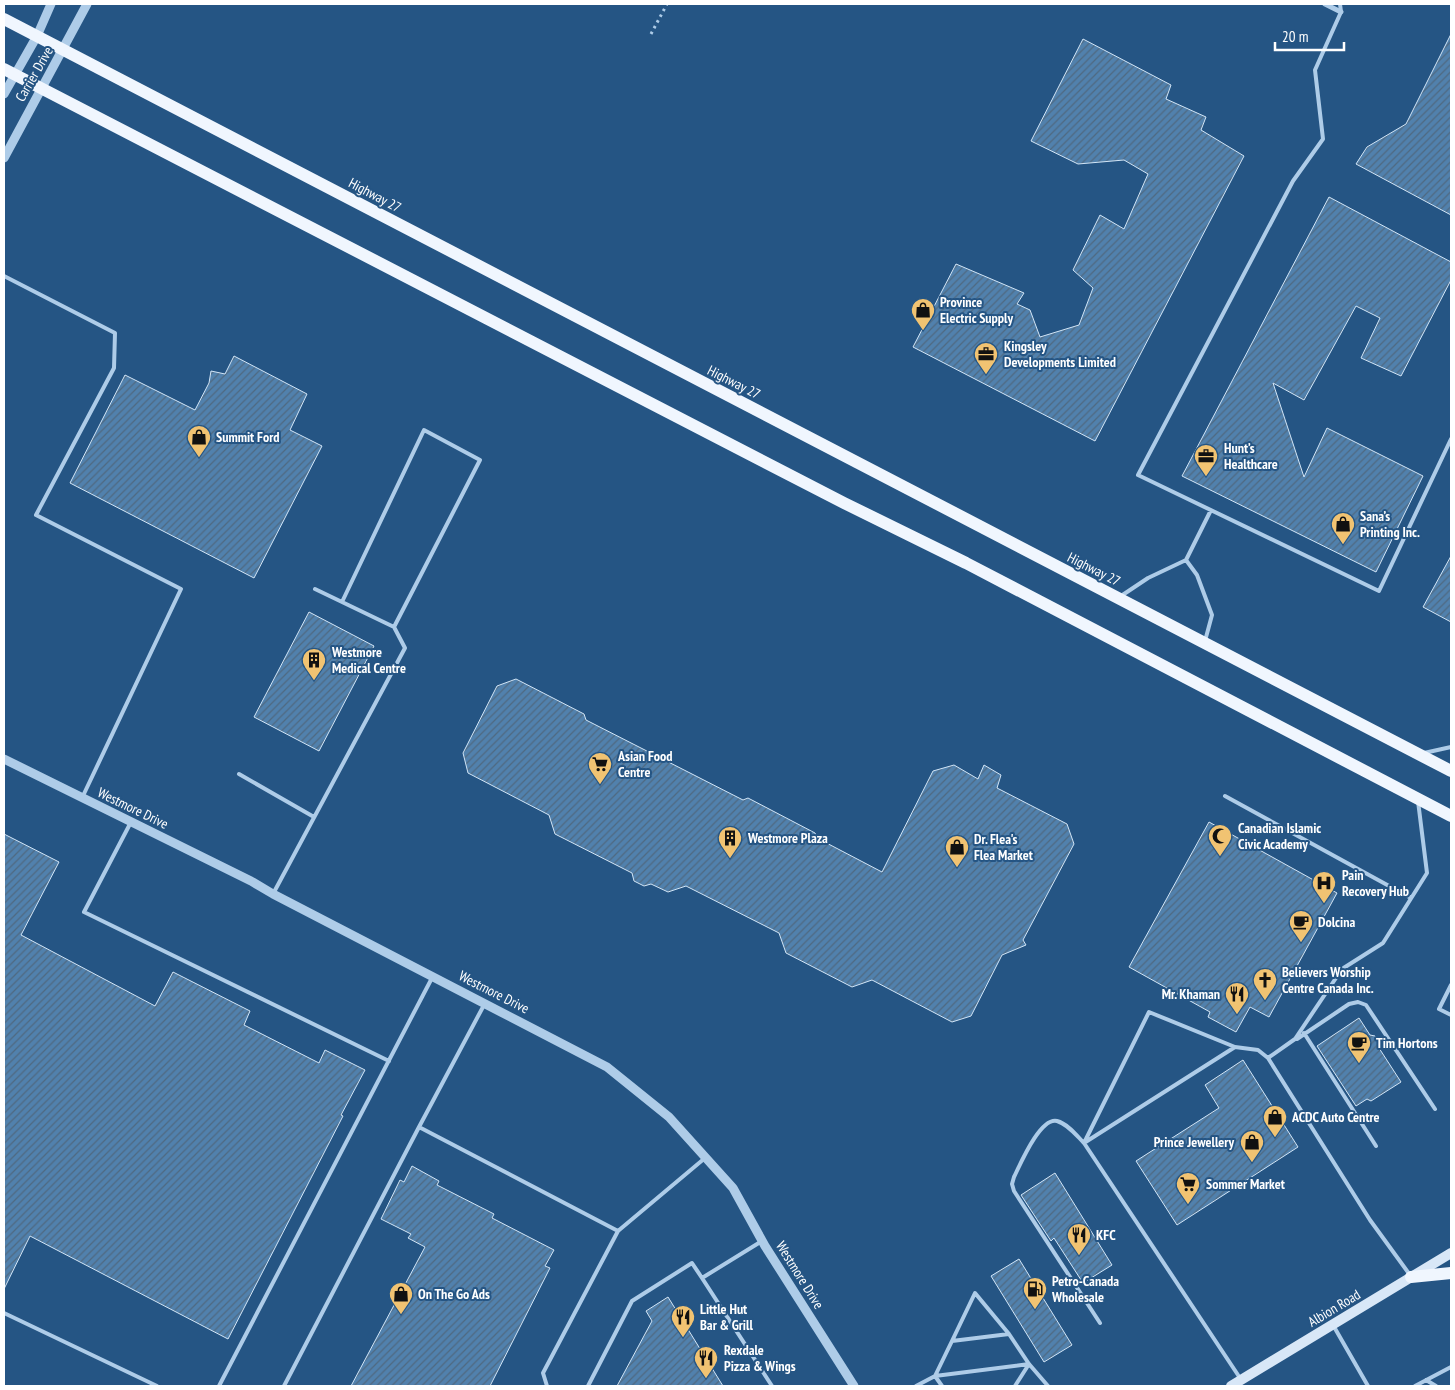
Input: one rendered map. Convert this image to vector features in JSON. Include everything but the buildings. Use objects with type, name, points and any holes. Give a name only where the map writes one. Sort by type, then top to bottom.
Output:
[{"type":"main road","name":"Highway 27","points":[[4,19],[1451,771]]},
{"type":"main road","points":[[9,72],[844,503],[966,563],[1451,816]]},
{"type":"main road","name":"Albion Road","points":[[1230,1386],[1451,1253]]},
{"type":"main road","points":[[1411,1277],[1451,1273]]},
{"type":"street","name":"Carrier Drive","points":[[4,94],[9,72],[36,36],[51,4]]},
{"type":"street","name":"Carrier Drive","points":[[4,158],[40,89],[64,51],[87,4]]},
{"type":"street","points":[[1325,4],[1341,12]]},
{"type":"street","name":"Westmore Drive","points":[[4,760],[251,880],[273,894],[607,1067],[669,1117],[733,1188],[762,1241],[854,1386]]},
{"type":"lane","points":[[1340,4],[1341,12],[1315,70],[1323,139],[1294,181],[1138,475],[1379,591],[1451,439]]},
{"type":"lane","points":[[4,276],[115,333],[114,368],[36,515],[181,589],[82,798]]},
{"type":"lane","points":[[342,602],[424,430],[480,460],[394,627]]},
{"type":"lane","points":[[1117,598],[1148,578],[1186,560],[1211,510]]},
{"type":"lane","points":[[1186,560],[1196,575],[1212,615],[1204,643]]},
{"type":"lane","points":[[273,894],[405,648],[394,627],[315,589]]},
{"type":"lane","points":[[1419,754],[1451,748]]},
{"type":"lane","points":[[239,774],[314,817]]},
{"type":"lane","points":[[1225,796],[1411,898]]},
{"type":"lane","points":[[1295,1039],[1342,969],[1384,943],[1427,873],[1418,799]]},
{"type":"lane","points":[[131,822],[84,912],[389,1061]]},
{"type":"lane","points":[[219,1386],[433,976]]},
{"type":"lane","points":[[1451,985],[1439,1008],[1451,1015]]},
{"type":"lane","points":[[1268,1058],[1349,1004],[1358,1002],[1366,1005],[1435,1109]]},
{"type":"lane","points":[[284,1386],[418,1127],[485,1003]]},
{"type":"lane","points":[[1084,1143],[1149,1012],[1235,1047],[1258,1050],[1268,1058],[1370,1220],[1411,1277]]},
{"type":"lane","points":[[1304,1033],[1376,1146]]},
{"type":"lane","points":[[1084,1143],[1235,1047]]},
{"type":"lane","points":[[1100,1323],[1014,1191],[1012,1184],[1040,1130],[1050,1122],[1056,1121],[1070,1128],[1084,1143],[1241,1380]]},
{"type":"lane","points":[[418,1127],[618,1231]]},
{"type":"lane","points":[[547,1386],[543,1373],[618,1231],[706,1157]]},
{"type":"lane","points":[[702,1278],[762,1241]]},
{"type":"lane","points":[[588,1386],[632,1300],[692,1263],[772,1386]]},
{"type":"lane","points":[[935,1376],[975,1293],[1010,1334],[1029,1364],[1048,1386]]},
{"type":"lane","points":[[4,1313],[156,1386]]},
{"type":"lane","points":[[1333,1325],[1368,1386]]},
{"type":"lane","points":[[952,1341],[1010,1334]]},
{"type":"lane","points":[[916,1386],[935,1376],[1029,1364]]},
{"type":"lane","points":[[1015,1386],[1029,1364]]},
{"type":"lane","points":[[1415,1386],[1451,1366]]},
{"type":"lane","points":[[935,1376],[942,1386]]},
{"type":"lane","points":[[1426,1380],[1436,1386]]},
{"type":"path","points":[[651,34],[667,4]]},
{"type":"place","name":"Province Electric Supply","points":[[923,331]]},
{"type":"place","name":"Kingsley Developments Limited","points":[[986,375]]},
{"type":"place","name":"Summit Ford","points":[[199,458]]},
{"type":"place","name":"Hunt’s Healthcare","points":[[1206,477]]},
{"type":"place","name":"Sana’s Printing Inc.","points":[[1343,545]]},
{"type":"place","name":"Westmore Medical Centre","points":[[314,681]]},
{"type":"place","name":"Asian Food Centre","points":[[600,785]]},
{"type":"place","name":"Canadian Islamic Civic Academy","points":[[1220,857]]},
{"type":"place","name":"Westmore Plaza","points":[[730,859]]},
{"type":"place","name":"Dr. Flea's Flea Market","points":[[957,868]]},
{"type":"place","name":"Pain Recovery Hub","points":[[1324,904]]},
{"type":"place","name":"Dolcina","points":[[1301,943]]},
{"type":"place","name":"Believers Worship Centre Canada Inc.","points":[[1265,1001]]},
{"type":"place","name":"Mr. Khaman","points":[[1237,1015]]},
{"type":"place","name":"Tim Hortons","points":[[1359,1064]]},
{"type":"place","name":"ACDC Auto Centre","points":[[1275,1138]]},
{"type":"place","name":"Prince Jewellery","points":[[1252,1163]]},
{"type":"place","name":"Sommer Market","points":[[1188,1205]]},
{"type":"place","name":"KFC","points":[[1079,1256]]},
{"type":"place","name":"Petro-Canada Wholesale","points":[[1035,1310]]},
{"type":"place","name":"On The Go Ads","points":[[401,1315]]},
{"type":"place","name":"Little Hut Bar & Grill","points":[[683,1338]]},
{"type":"place","name":"Rexdale Pizza & Wings","points":[[706,1379]]}]
